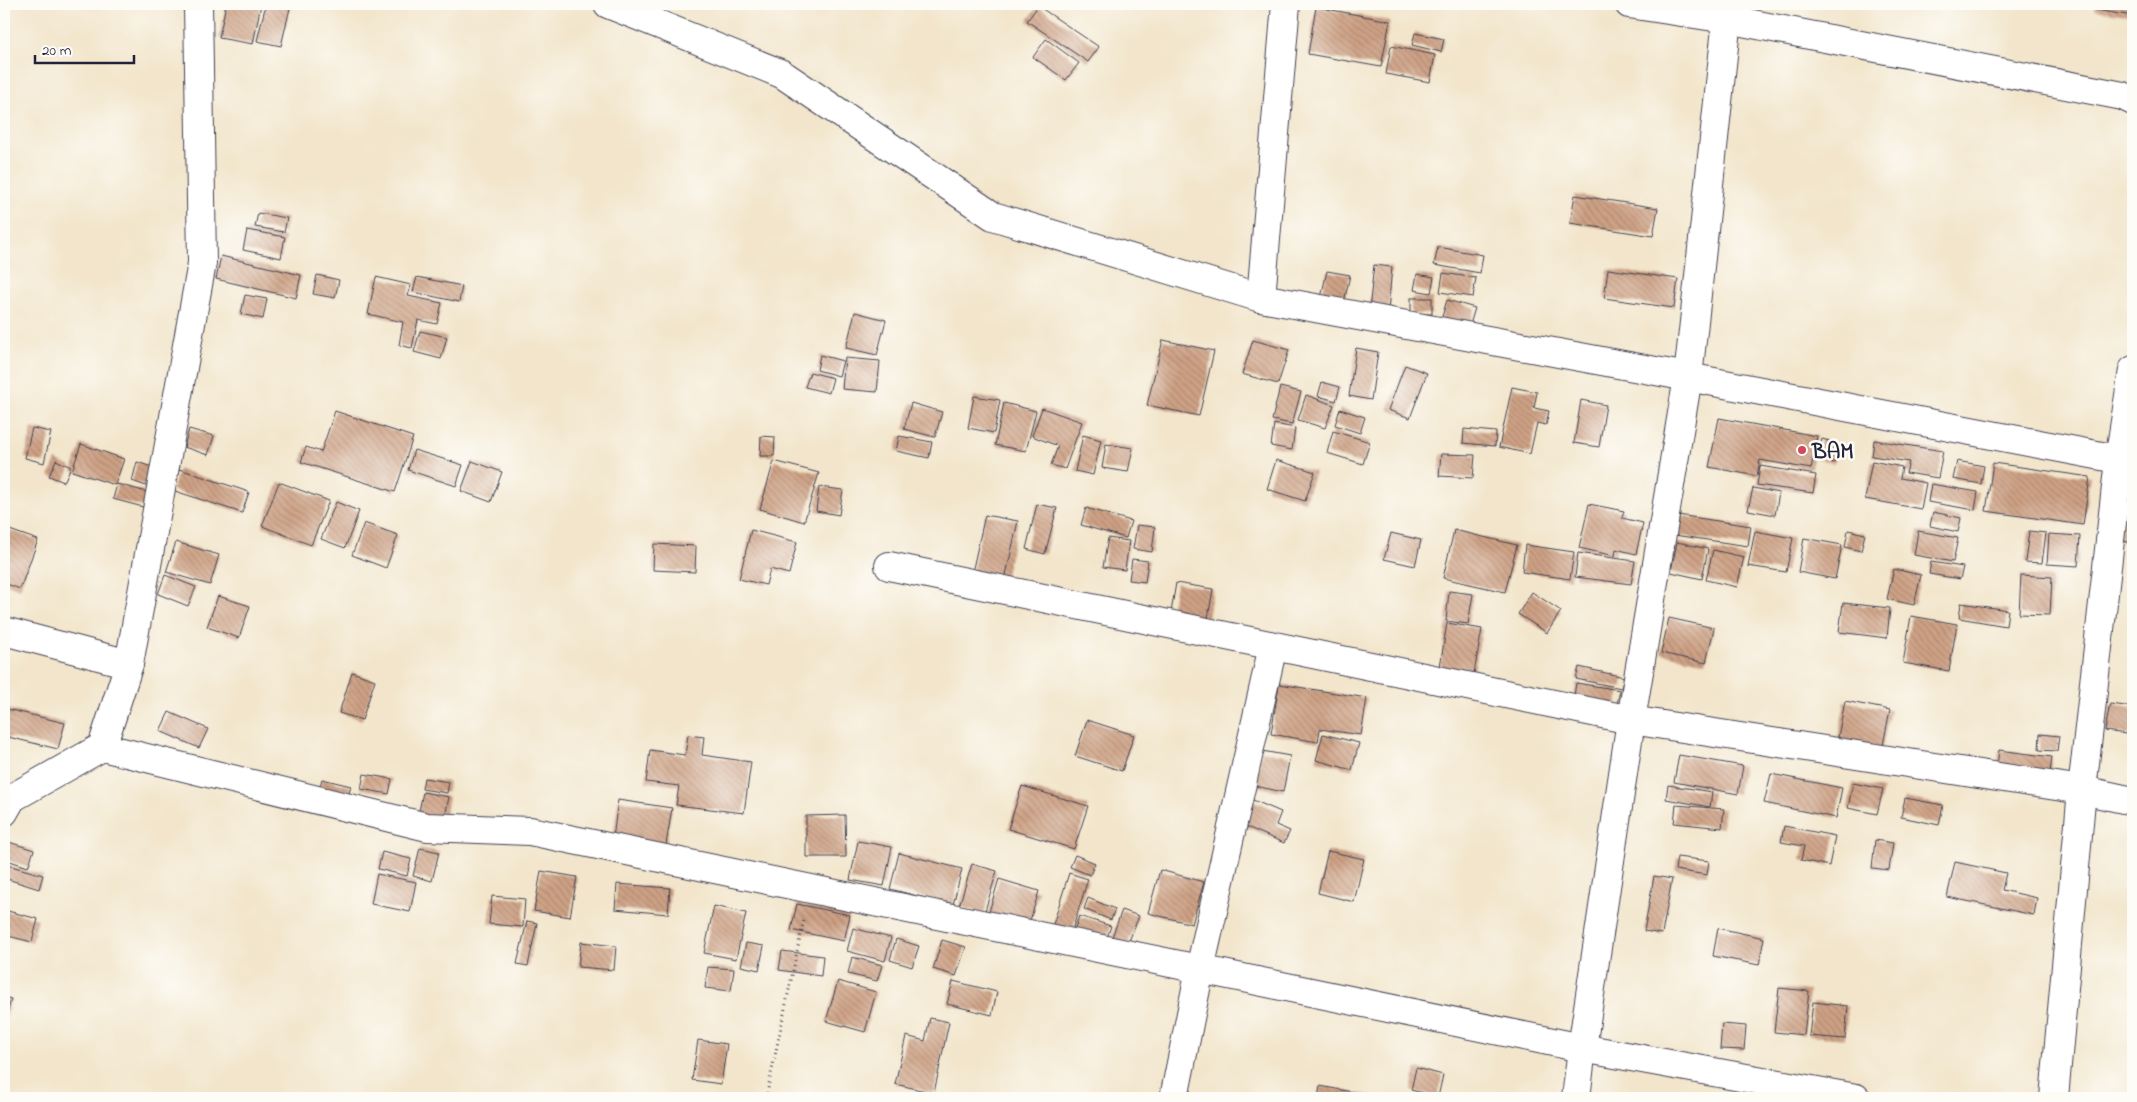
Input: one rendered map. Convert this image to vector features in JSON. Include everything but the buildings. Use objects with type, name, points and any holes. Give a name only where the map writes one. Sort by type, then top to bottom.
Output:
[{"type":"street","points":[[4,812],[12,798],[102,747],[129,664],[202,262],[198,4]]},
{"type":"street","points":[[608,4],[782,74],[993,216],[1261,298],[2126,461]]},
{"type":"street","points":[[1261,298],[1286,4]]},
{"type":"street","points":[[1629,4],[1727,19],[2123,96],[2133,101]]},
{"type":"street","points":[[1576,1098],[1631,720],[1688,377],[1727,19]]},
{"type":"street","points":[[2054,1098],[2082,790],[2126,461],[2133,370]]},
{"type":"street","points":[[889,566],[1631,720],[2082,790],[2133,801]]},
{"type":"street","points":[[4,631],[129,664]]},
{"type":"street","points":[[1174,1098],[1200,969],[1273,646]]},
{"type":"street","points":[[102,747],[427,827],[530,831],[1582,1048],[1856,1098]]},
{"type":"path","points":[[766,1098],[810,889]]},
{"type":"place","name":"BAM","points":[[1802,450]]}]
